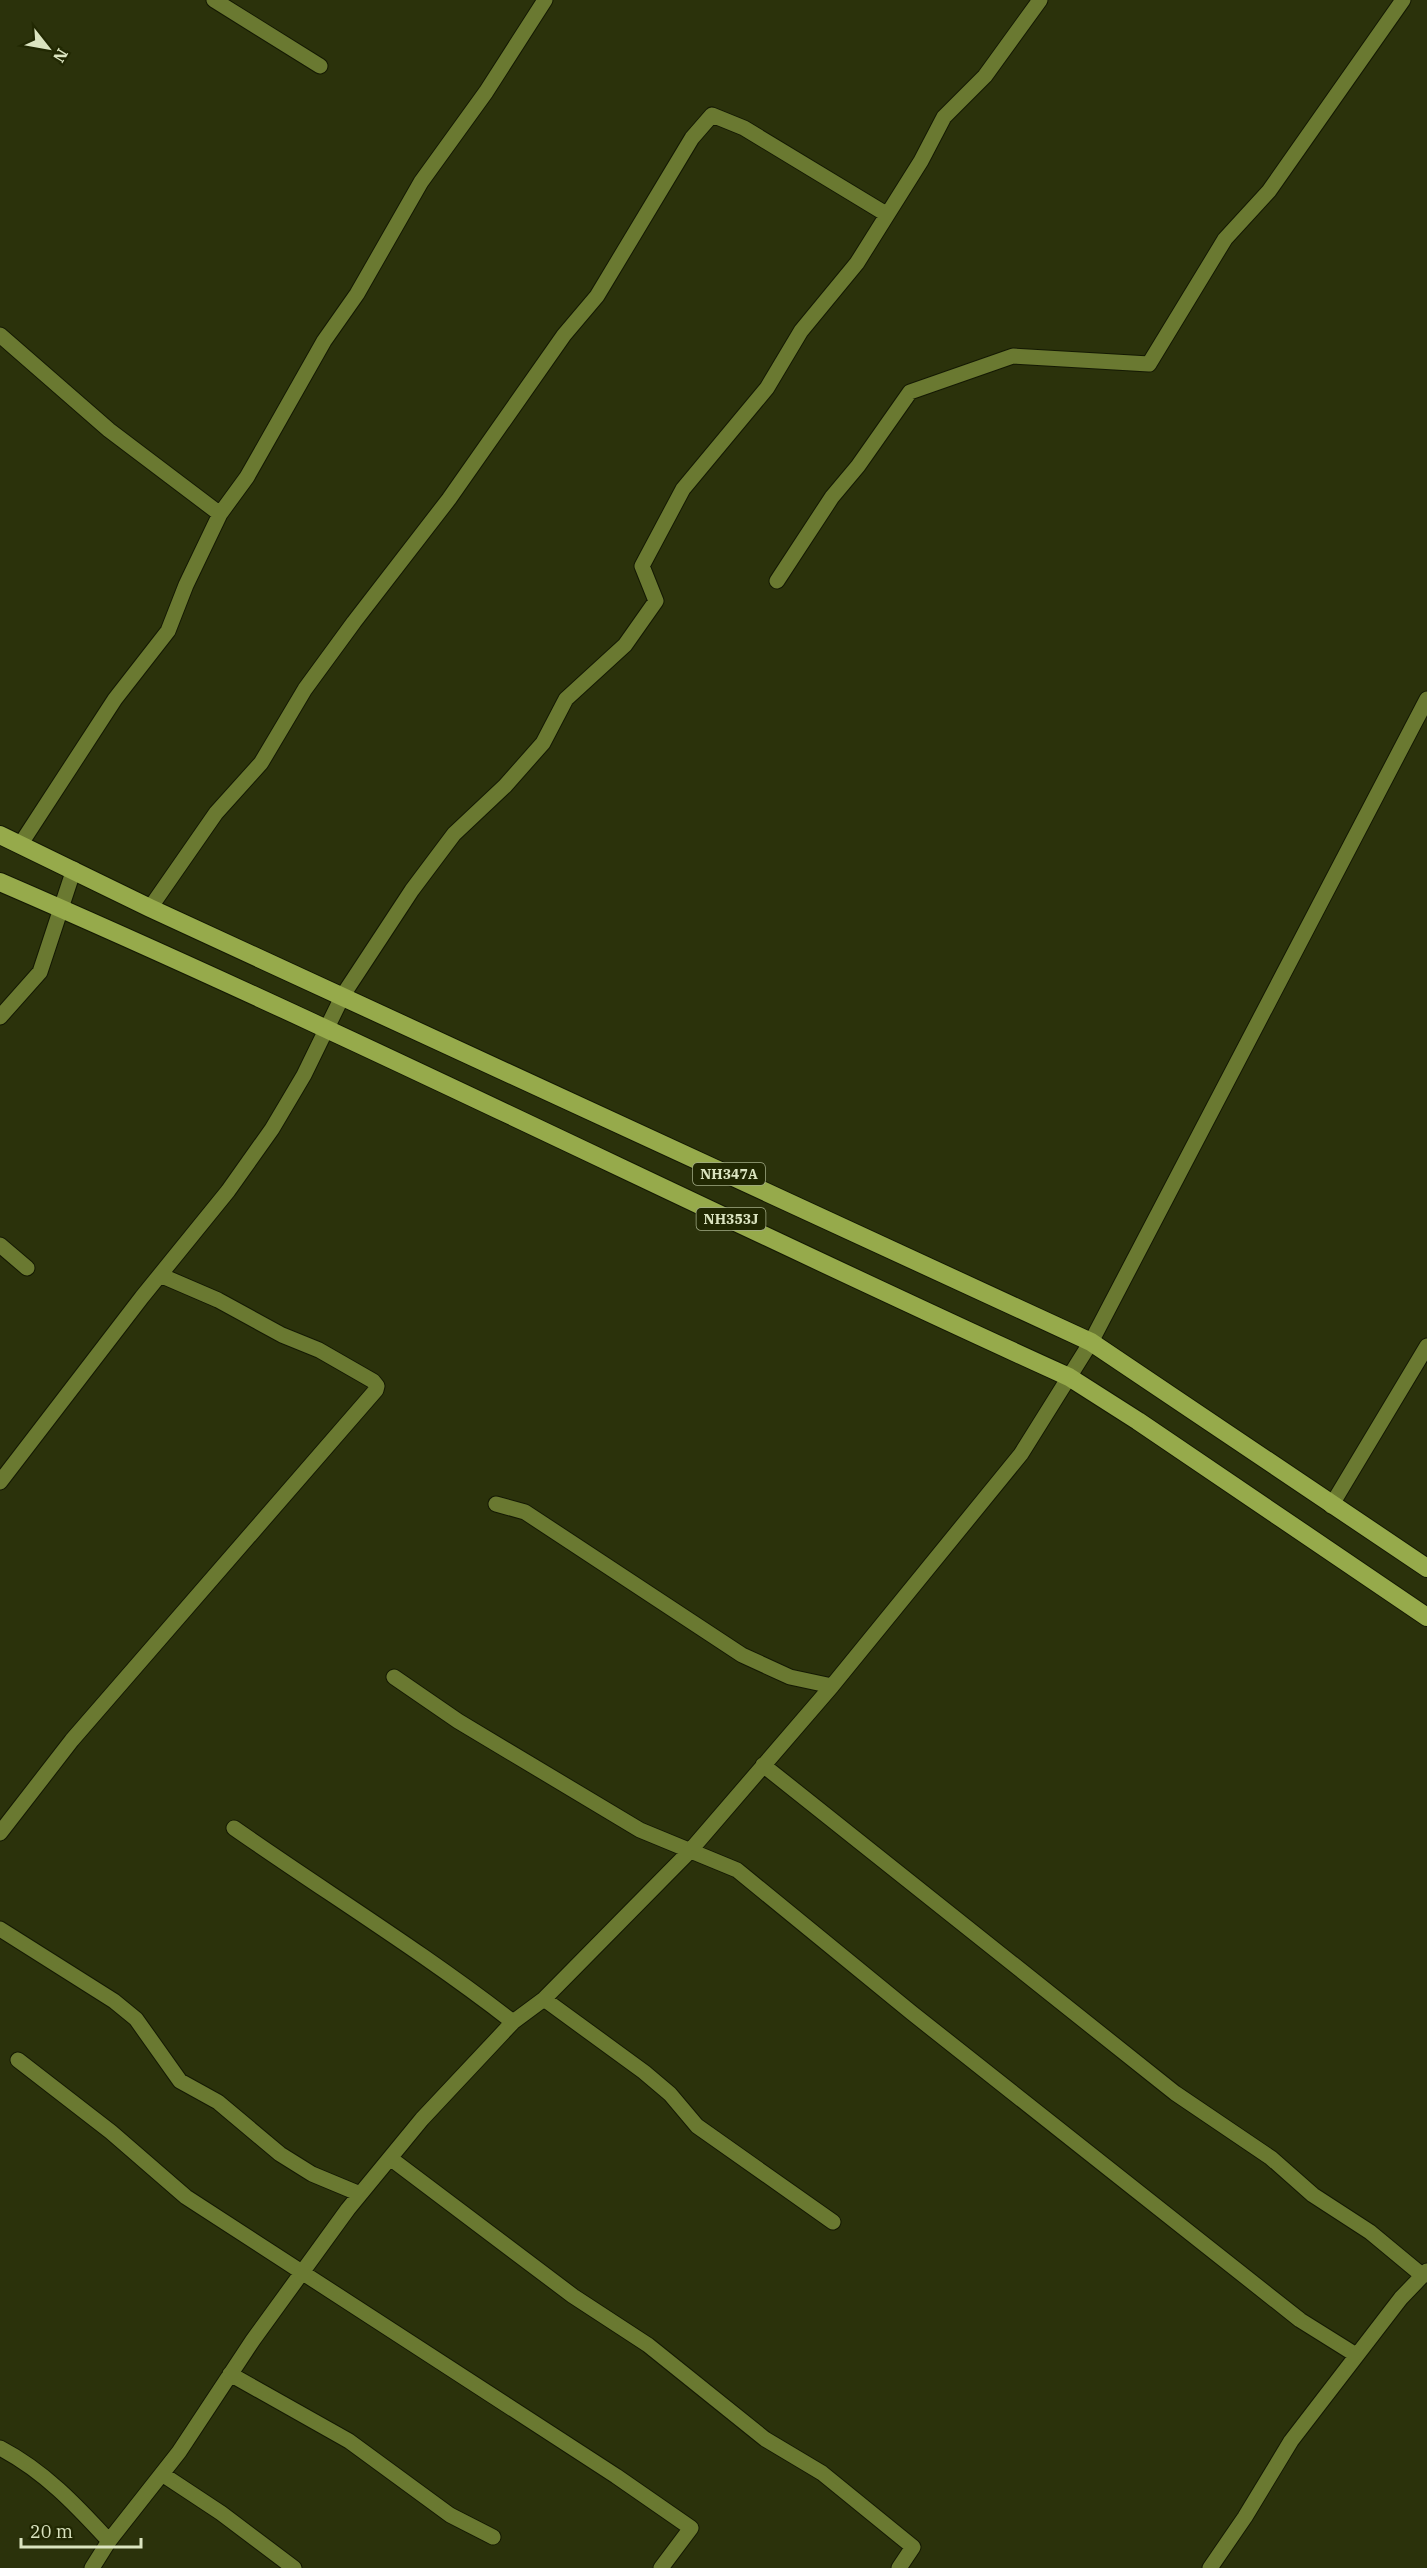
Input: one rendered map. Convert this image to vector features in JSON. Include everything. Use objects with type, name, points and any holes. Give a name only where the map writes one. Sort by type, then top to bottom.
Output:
[{"type":"highway","name":"NH347A","points":[[0,835],[74,869],[150,908],[344,995],[1091,1342],[1331,1506],[1427,1568]]},
{"type":"highway","name":"NH353J","points":[[0,882],[327,1030],[1069,1377],[1138,1421],[1427,1617]]},
{"type":"street","points":[[214,0],[320,66]]},
{"type":"street","points":[[20,844],[84,751],[115,699],[168,631],[220,514],[247,477],[324,341],[357,294],[421,182],[486,92],[545,0]]},
{"type":"street","points":[[0,1482],[228,1191],[272,1129],[344,995],[412,890],[454,834],[505,786],[543,743],[566,699],[625,645],[656,601],[642,566],[683,489],[767,387],[801,330],[857,263],[921,161],[945,117],[985,76],[1040,0]]},
{"type":"street","points":[[777,581],[832,497],[858,466],[910,392],[1013,356],[1149,364],[1225,239],[1269,191],[1403,0]]},
{"type":"street","points":[[150,908],[216,813],[261,763],[305,689],[449,499],[564,335],[597,296],[692,138],[712,115],[744,128],[886,214]]},
{"type":"street","points":[[0,335],[109,430],[220,514]]},
{"type":"street","points":[[92,2568],[162,2474],[303,2271],[360,2194],[422,2119],[513,2022],[544,1999],[689,1852],[832,1686],[1021,1454],[1091,1342],[1427,699]]},
{"type":"street","points":[[0,1017],[40,972],[59,908],[74,869]]},
{"type":"street","points":[[0,1245],[27,1269]]},
{"type":"street","points":[[0,1833],[72,1740],[376,1390],[377,1386],[373,1381],[319,1350],[282,1335],[218,1300],[160,1275]]},
{"type":"street","points":[[1331,1506],[1427,1346]]},
{"type":"street","points":[[496,1504],[525,1512],[742,1655],[789,1677],[832,1686]]},
{"type":"street","points":[[394,1677],[458,1721],[640,1830],[737,1870],[912,2013],[1300,2320],[1356,2355]]},
{"type":"street","points":[[763,1765],[1174,2093],[1271,2158],[1313,2195],[1370,2232],[1425,2274],[1401,2298],[1291,2441],[1245,2517],[1210,2568]]},
{"type":"street","points":[[234,1828],[338,1900],[448,1971],[513,2022]]},
{"type":"street","points":[[1,1932],[114,2001],[136,2019],[180,2081],[218,2102],[280,2154],[312,2174],[360,2194]]},
{"type":"street","points":[[544,1999],[644,2072],[670,2094],[697,2126],[833,2222]]},
{"type":"street","points":[[18,2060],[111,2132],[186,2197],[616,2476],[691,2528],[661,2568]]},
{"type":"street","points":[[390,2158],[573,2296],[648,2345],[765,2439],[831,2480],[913,2547],[899,2568]]},
{"type":"street","points":[[230,2374],[349,2441],[450,2515],[492,2537]]},
{"type":"street","points":[[0,2448],[18,2457],[62,2491],[110,2541]]},
{"type":"street","points":[[162,2474],[240,2526],[294,2568]]}]
